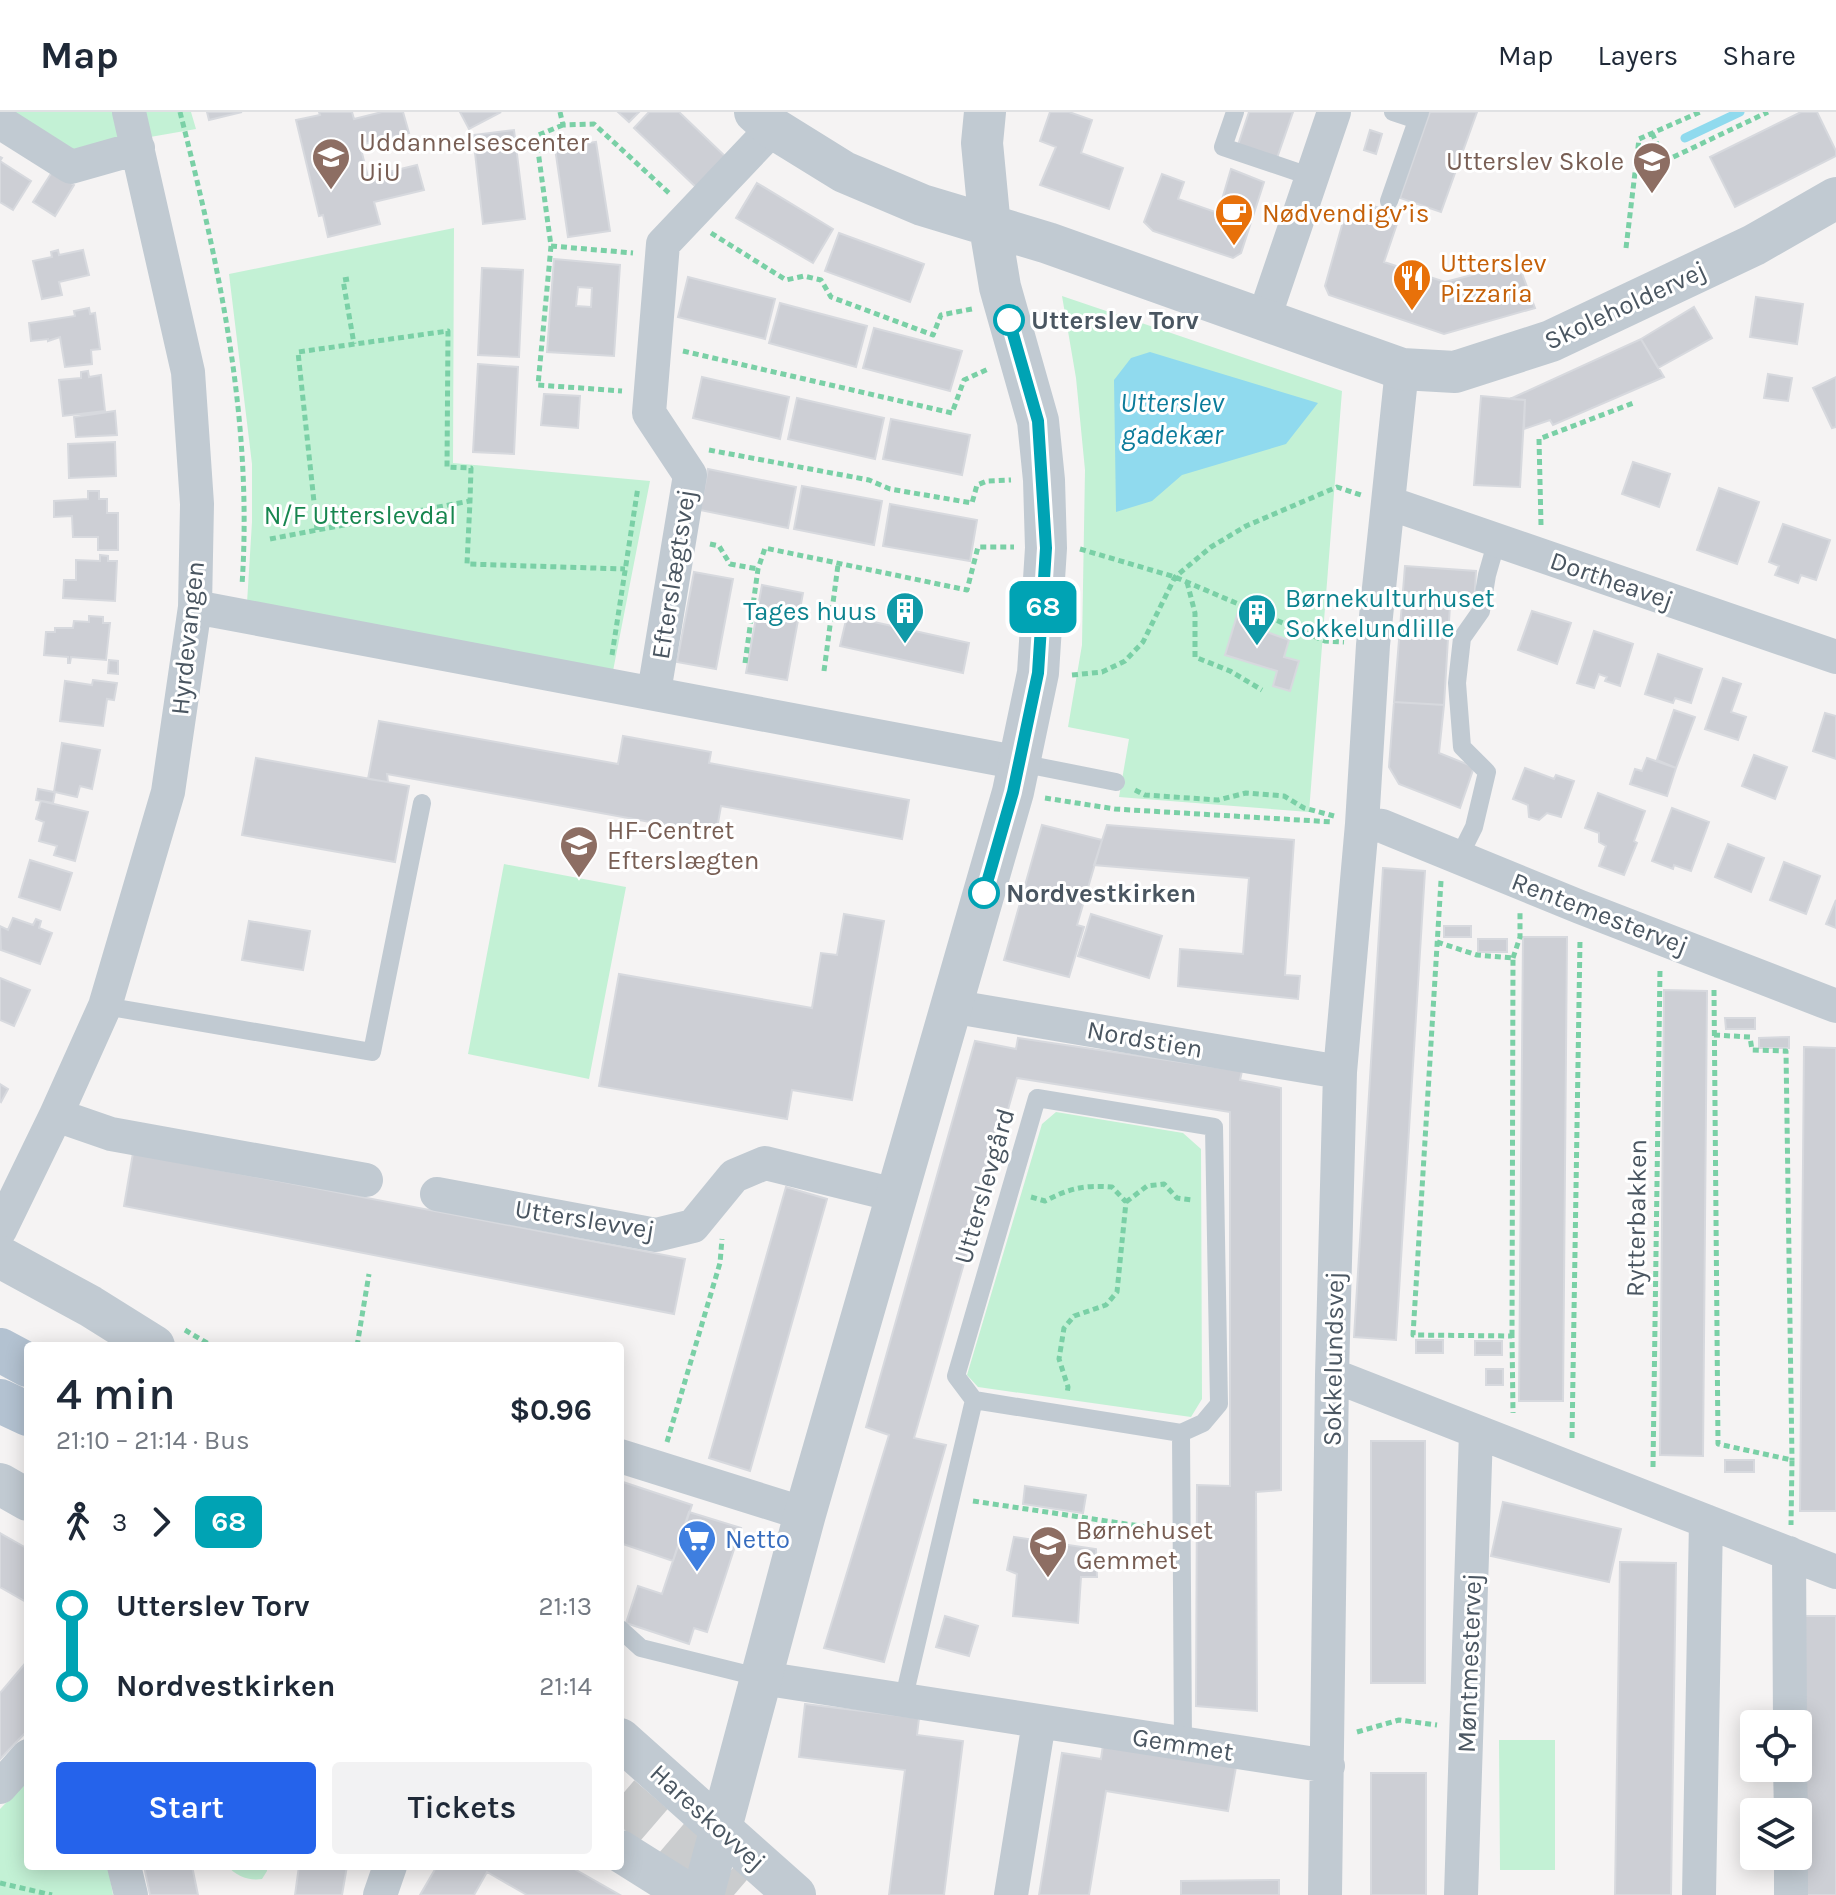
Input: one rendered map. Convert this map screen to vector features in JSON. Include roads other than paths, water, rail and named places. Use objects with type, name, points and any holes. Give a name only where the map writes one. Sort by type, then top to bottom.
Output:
[{"type":"main road","points":[[0,1350],[24,1363]]},
{"type":"main road","points":[[0,1401],[24,1412]]},
{"type":"street","name":"Hyrdevangen","points":[[0,1230],[105,1006],[168,792],[195,607],[197,504],[188,372],[129,112]]},
{"type":"street","points":[[703,1895],[805,1514],[1016,778],[1038,673],[1046,548],[1044,480],[1038,421],[1004,302],[990,227],[982,143],[985,112]]},
{"type":"street","points":[[1264,318],[1334,112]]},
{"type":"street","points":[[764,120],[844,172],[922,205],[1048,243],[1402,369],[1373,645],[1362,824]]},
{"type":"street","name":"Efterslægtsvej","points":[[654,692],[690,475],[649,413],[663,244],[691,214],[764,120]]},
{"type":"street","points":[[0,122],[71,167],[138,148]]},
{"type":"street","name":"Skoleholdervej","points":[[1402,369],[1455,372],[1551,341],[1754,245],[1836,198]]},
{"type":"street","name":"Dortheavej","points":[[1389,503],[1836,657]]},
{"type":"street","name":"Efterslægtsvej","points":[[195,607],[654,692],[1016,778]]},
{"type":"street","name":"Rentemestervej","points":[[1362,824],[1382,826],[1836,1006]]},
{"type":"street","name":"Sokkelundsvej","points":[[1325,1895],[1332,1375],[1340,1072],[1362,824]]},
{"type":"street","name":"Nordstien","points":[[950,1006],[1340,1072]]},
{"type":"street","points":[[56,1115],[111,1134],[366,1180]]},
{"type":"street","name":"Utterslevvej","points":[[437,1194],[656,1235],[693,1226],[734,1176],[765,1163],[895,1195]]},
{"type":"street","points":[[0,1257],[90,1306],[148,1342]]},
{"type":"street","points":[[1332,1375],[1836,1572]]},
{"type":"street","name":"Møntmestervej","points":[[1461,1895],[1476,1432]]},
{"type":"street","points":[[624,1457],[805,1514]]},
{"type":"street","points":[[0,1484],[24,1498]]},
{"type":"street","points":[[1699,1895],[1706,1521]]},
{"type":"street","points":[[1789,1553],[1790,1710]]},
{"type":"street","name":"Gemmet","points":[[762,1678],[1183,1744],[1328,1750]]},
{"type":"street","points":[[1011,1895],[1039,1722]]},
{"type":"street","name":"Hareskovvej","points":[[624,1743],[795,1895]]},
{"type":"street","points":[[0,1787],[24,1760]]},
{"type":"street","points":[[624,1854],[690,1895]]},
{"type":"street","points":[[125,1870],[131,1895]]},
{"type":"street","points":[[380,1895],[389,1870]]},
{"type":"street","points":[[1791,1870],[1791,1895]]},
{"type":"lane","points":[[1235,112],[1223,147],[1312,177]]},
{"type":"lane","points":[[1389,201],[1419,116],[1393,112]]},
{"type":"lane","points":[[1451,854],[1474,827],[1487,772],[1462,747],[1457,683],[1462,638],[1481,611],[1497,540]]},
{"type":"lane","points":[[1016,778],[1116,782]]},
{"type":"lane","points":[[105,1006],[372,1052],[422,803]]},
{"type":"lane","name":"Utterslevgård","points":[[974,1400],[956,1376],[1037,1098],[1214,1127],[1219,1404],[1203,1423],[1181,1433]]},
{"type":"lane","points":[[903,1701],[974,1400],[1181,1433],[1183,1744]]},
{"type":"lane","points":[[624,1633],[641,1648],[762,1678]]},
{"type":"water","name":"Utterslev gadekær","points":[[1150,352],[1318,403],[1286,444],[1182,475],[1152,501],[1116,512],[1114,380],[1131,358]]},
{"type":"waterway","points":[[1685,138],[1740,112]]},
{"type":"tunnel","points":[[624,1800],[734,1895]]},
{"type":"place","name":"Uddannelsescenter UiU","points":[[331,191]]},
{"type":"place","name":"Utterslev Skole","points":[[1652,195]]},
{"type":"place","name":"Nødvendigv’is","points":[[1234,247]]},
{"type":"place","name":"Utterslev Pizzaria","points":[[1412,312]]},
{"type":"place","name":"Utterslev Torv","points":[[1009,320]]},
{"type":"place","name":"Tages huus","points":[[905,645]]},
{"type":"place","name":"Børnekulturhuset Sokkelundlille","points":[[1257,647]]},
{"type":"place","name":"HF-Centret Efterslægten","points":[[579,879]]},
{"type":"place","name":"Nordvestkirken","points":[[984,893]]},
{"type":"place","name":"Netto","points":[[697,1573]]},
{"type":"place","name":"Børnehuset Gemmet","points":[[1048,1579]]},
{"type":"park label","name":"N/F Utterslevdal","points":[[360,515]]}]
